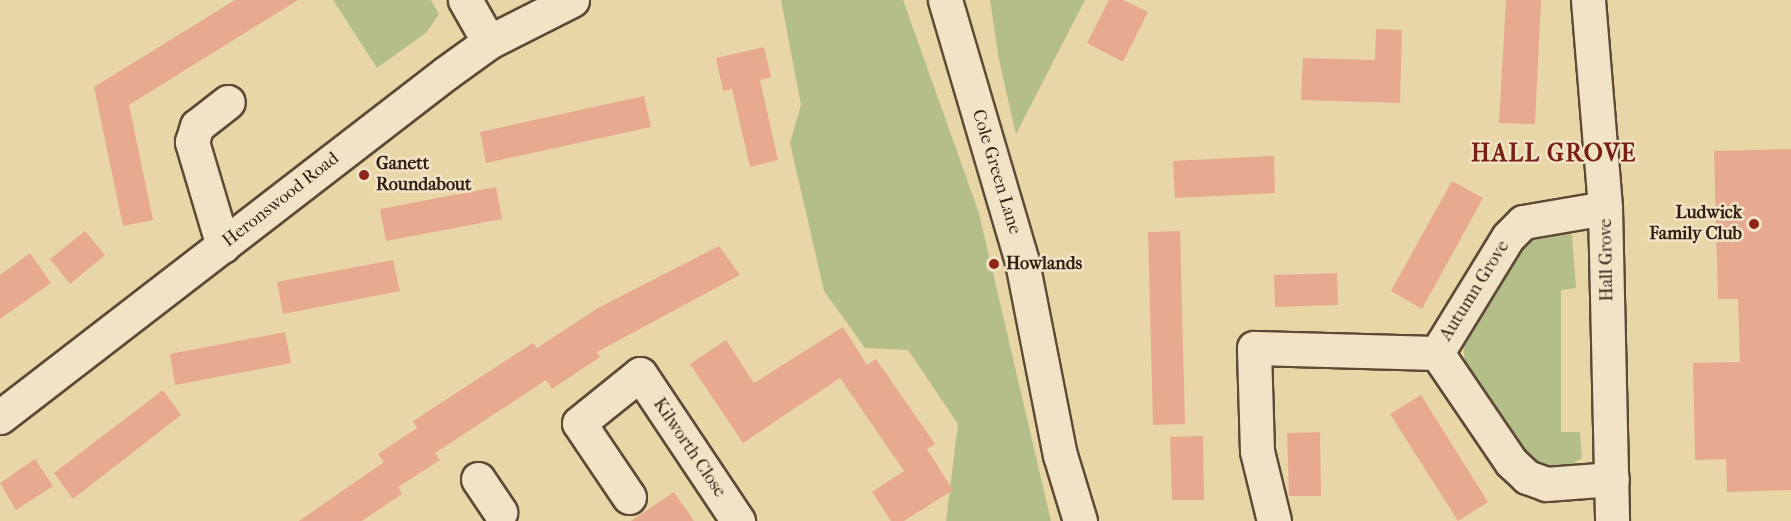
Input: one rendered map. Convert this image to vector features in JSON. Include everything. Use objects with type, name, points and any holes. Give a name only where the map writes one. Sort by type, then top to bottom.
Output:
[{"type":"street","points":[[465,0],[489,42]]},
{"type":"street","name":"Heronswood Road","points":[[0,417],[489,42],[572,0]]},
{"type":"street","name":"Cole Green Lane","points":[[945,0],[1022,262],[1060,455],[1080,521]]},
{"type":"street","name":"Hall Grove","points":[[1588,0],[1605,208],[1612,521]]},
{"type":"street","points":[[223,246],[192,142],[197,126],[228,102]]},
{"type":"street","name":"Autumn Grove","points":[[1605,208],[1523,222],[1508,237],[1437,353],[1511,462],[1527,477],[1546,484],[1612,479]]},
{"type":"street","points":[[1274,521],[1257,451],[1254,348],[1437,353]]},
{"type":"street","name":"Kilworth Close","points":[[629,497],[579,423],[640,374],[738,521]]},
{"type":"street","points":[[478,479],[498,518]]},
{"type":"green space","points":[[333,0],[431,0],[439,14],[427,32],[377,68]]},
{"type":"green space","points":[[781,0],[903,0],[979,213],[1051,521],[946,521],[958,424],[908,350],[865,348],[824,291],[790,143],[801,105]]},
{"type":"green space","points":[[990,0],[1085,0],[1016,134],[999,60]]},
{"type":"green space","points":[[1556,227],[1572,235],[1576,288],[1561,290],[1561,432],[1580,432],[1582,458],[1561,470],[1535,467],[1466,372],[1463,345],[1464,335],[1523,239]]},
{"type":"building","points":[[235,0],[298,0],[129,105],[153,220],[123,226],[94,87]]},
{"type":"building","points":[[1109,0],[1123,0],[1148,12],[1123,62],[1087,43]]},
{"type":"building","points":[[1506,0],[1541,0],[1535,124],[1499,123]]},
{"type":"building","points":[[1376,29],[1402,30],[1400,103],[1301,100],[1303,58],[1375,60]]},
{"type":"building","points":[[764,47],[771,77],[760,80],[778,160],[750,167],[732,89],[723,91],[716,58]]},
{"type":"building","points":[[644,96],[651,127],[486,163],[480,132]]},
{"type":"building","points":[[1791,149],[1791,490],[1727,492],[1726,459],[1695,460],[1693,363],[1740,362],[1738,299],[1718,299],[1714,151]]},
{"type":"building","points":[[1274,156],[1275,193],[1175,198],[1173,161]]},
{"type":"building","points":[[1452,181],[1483,198],[1422,309],[1391,291]]},
{"type":"building","points":[[496,187],[502,219],[386,241],[380,209]]},
{"type":"building","points":[[85,231],[105,255],[70,284],[50,259]]},
{"type":"building","points":[[1180,231],[1185,424],[1153,425],[1148,232]]},
{"type":"building","points":[[719,246],[740,275],[597,352],[600,357],[552,389],[546,380],[435,453],[440,460],[398,487],[402,494],[362,521],[299,521],[384,462],[378,454],[417,428],[413,421],[533,343],[537,348],[598,308]]},
{"type":"building","points":[[30,253],[51,283],[0,319],[0,275]]},
{"type":"building","points":[[393,260],[400,291],[283,314],[277,282]]},
{"type":"building","points":[[1337,273],[1338,305],[1275,307],[1274,275]]},
{"type":"building","points":[[843,327],[867,365],[876,359],[935,444],[927,449],[953,490],[904,521],[891,521],[872,492],[904,471],[840,378],[743,443],[690,364],[726,340],[754,383]]},
{"type":"building","points":[[285,332],[291,363],[175,385],[170,354]]},
{"type":"building","points":[[163,390],[181,415],[73,499],[54,473]]},
{"type":"building","points":[[1421,395],[1488,502],[1458,521],[1390,414]]},
{"type":"building","points":[[1320,432],[1321,496],[1289,496],[1287,433]]},
{"type":"building","points":[[1203,436],[1204,500],[1172,500],[1170,437]]},
{"type":"building","points":[[35,459],[53,486],[16,510],[0,483]]},
{"type":"building","points":[[674,492],[694,521],[631,521]]},
{"type":"place","name":"Ganett Roundabout","points":[[364,175]]},
{"type":"place","name":"Ludwick Family Club","points":[[1754,224]]},
{"type":"place","name":"Howlands","points":[[994,264]]},
{"type":"district","name":"HALL GROVE","points":[[1554,154]]}]
